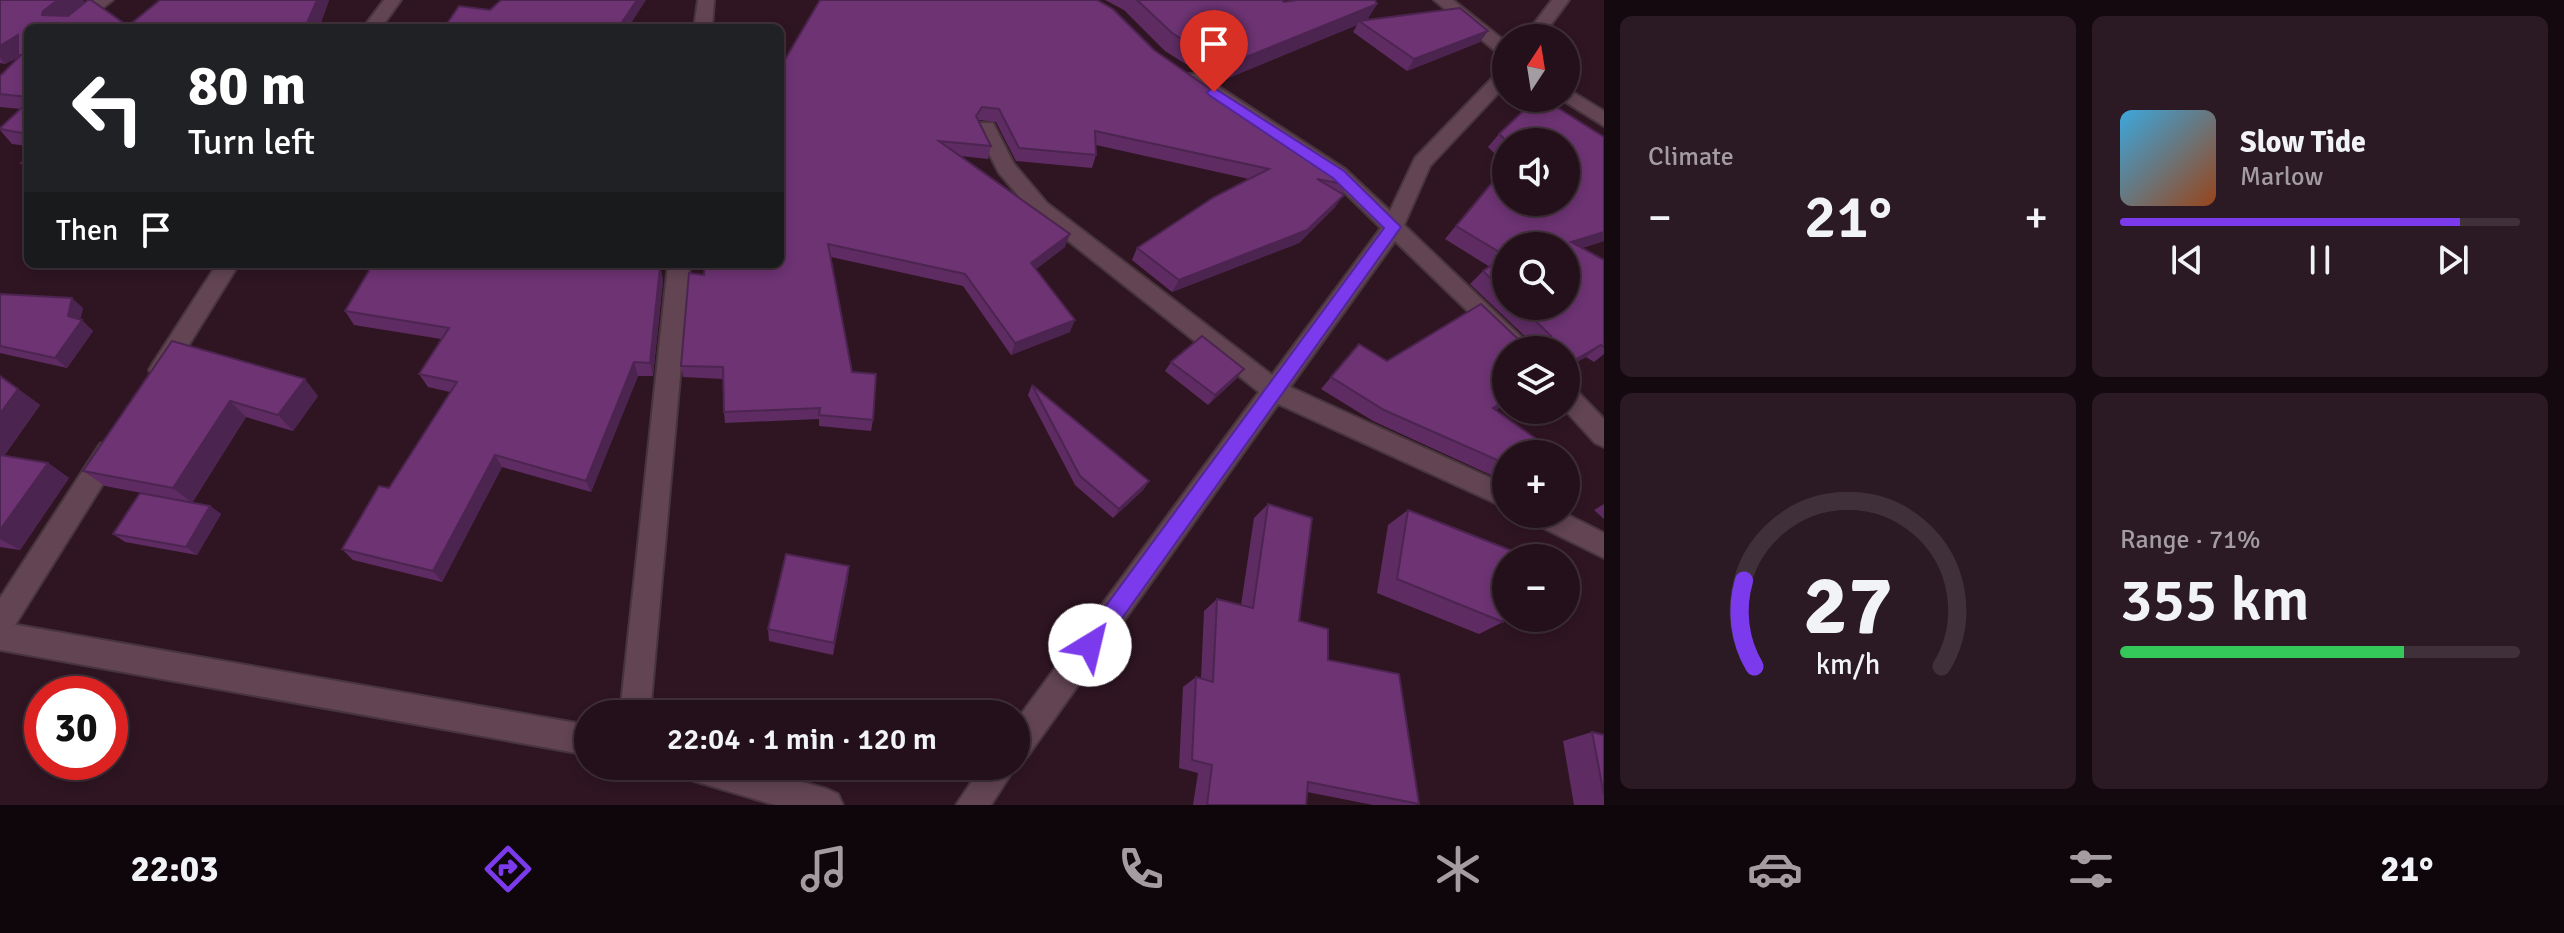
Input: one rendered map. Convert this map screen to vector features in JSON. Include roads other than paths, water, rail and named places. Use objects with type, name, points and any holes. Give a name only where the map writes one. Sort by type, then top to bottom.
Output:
[{"type":"street","points":[[71,24],[105,0]]},
{"type":"street","points":[[375,24],[393,0]]},
{"type":"street","points":[[703,24],[706,0]]},
{"type":"street","points":[[1442,0],[1492,40]]},
{"type":"street","points":[[1543,24],[1561,0]]},
{"type":"street","points":[[1173,65],[1338,174],[1508,336]]},
{"type":"street","points":[[1030,727],[1393,227],[1422,163],[1492,89]]},
{"type":"street","points":[[1580,104],[1604,120]]},
{"type":"street","points":[[986,128],[1006,168],[1040,208],[1276,392],[1492,491]]},
{"type":"street","points":[[152,384],[225,268]]},
{"type":"street","points":[[636,700],[679,268]]},
{"type":"street","points":[[1580,410],[1604,436]]},
{"type":"street","points":[[0,623],[118,437]]},
{"type":"street","points":[[1568,528],[1604,546]]},
{"type":"street","points":[[0,636],[574,738]]},
{"type":"street","points":[[742,780],[827,805]]},
{"type":"street","points":[[972,805],[991,780]]}]
